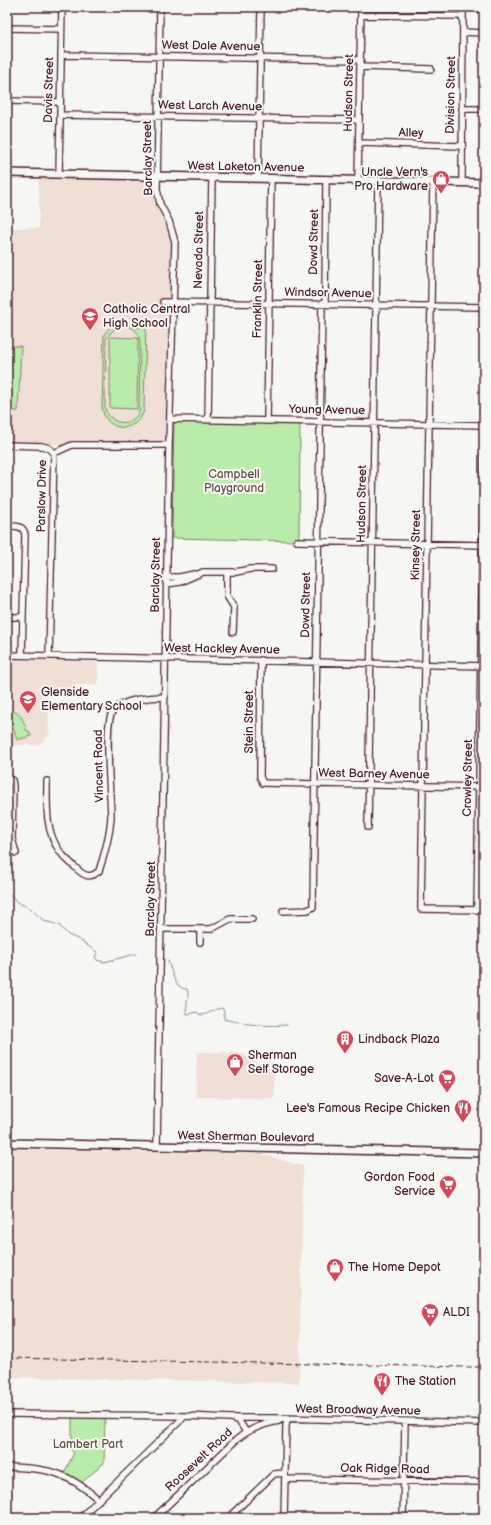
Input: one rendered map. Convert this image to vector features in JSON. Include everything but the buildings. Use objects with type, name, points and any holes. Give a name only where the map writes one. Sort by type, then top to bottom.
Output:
[{"type":"main road","name":"West Laketon Avenue","points":[[7,173],[484,182]]},
{"type":"main road","name":"West Sherman Boulevard","points":[[7,1143],[484,1153]]},
{"type":"street","name":"Davis Street","points":[[59,174],[62,7]]},
{"type":"street","name":"Barclay Street","points":[[157,1146],[174,242],[169,221],[160,204],[157,189],[160,7]]},
{"type":"street","points":[[258,178],[260,7]]},
{"type":"street","name":"Hudson Street","points":[[358,180],[362,67],[361,7]]},
{"type":"street","name":"Division Street","points":[[462,182],[463,7]]},
{"type":"street","points":[[361,15],[463,16]]},
{"type":"street","points":[[7,28],[61,30]]},
{"type":"street","points":[[463,32],[484,33]]},
{"type":"street","name":"West Dale Avenue","points":[[61,55],[361,60]]},
{"type":"street","points":[[362,67],[431,69]]},
{"type":"street","points":[[7,101],[60,102]]},
{"type":"street","points":[[462,109],[484,109]]},
{"type":"street","name":"West Larch Avenue","points":[[60,115],[359,120]]},
{"type":"street","name":"Alley","points":[[359,143],[462,146]]},
{"type":"street","name":"Nevada Street","points":[[208,419],[212,177]]},
{"type":"street","name":"Franklin Street","points":[[267,420],[271,178]]},
{"type":"street","name":"Dowd Street","points":[[283,911],[308,910],[312,907],[320,421],[326,179]]},
{"type":"street","name":"Hudson Street","points":[[368,827],[378,180]]},
{"type":"street","name":"Kinsey Street","points":[[433,182],[421,909],[477,910]]},
{"type":"street","name":"Windsor Avenue","points":[[163,302],[484,307]]},
{"type":"street","name":"Young Avenue","points":[[170,419],[484,424]]},
{"type":"street","name":"Parslow Drive","points":[[49,656],[54,453],[72,445],[169,445]]},
{"type":"street","points":[[7,446],[42,446],[50,448],[54,453]]},
{"type":"street","name":"Crowley Street","points":[[477,910],[481,787],[484,456]]},
{"type":"street","points":[[7,526],[19,526],[24,532],[22,655]]},
{"type":"street","points":[[297,541],[483,545]]},
{"type":"street","points":[[167,577],[180,577],[210,572],[272,569]]},
{"type":"street","points":[[227,572],[227,596],[234,606],[233,632]]},
{"type":"street","points":[[167,584],[180,582],[198,574]]},
{"type":"street","points":[[7,617],[23,617]]},
{"type":"street","name":"West Hackley Avenue","points":[[7,655],[482,666]]},
{"type":"street","name":"Stein Street","points":[[261,660],[260,777],[263,783]]},
{"type":"street","name":"Vincent Road","points":[[47,781],[47,817],[53,841],[59,852],[81,873],[88,877],[96,874],[99,871],[105,852],[111,818],[108,736],[110,715],[118,706],[127,703],[147,698],[165,697]]},
{"type":"street","points":[[7,778],[12,780],[14,786],[12,839],[16,853]]},
{"type":"street","name":"West Barney Avenue","points":[[263,783],[481,787]]},
{"type":"street","points":[[477,910],[484,910]]},
{"type":"street","points":[[161,928],[211,929],[230,919],[252,919]]},
{"type":"street","points":[[200,929],[200,942]]},
{"type":"street","name":"West Broadway Avenue","points":[[7,1414],[185,1416],[484,1423]]},
{"type":"street","points":[[80,1518],[185,1416]]},
{"type":"street","points":[[231,1418],[239,1421],[246,1432]]},
{"type":"street","points":[[284,1518],[287,1419]]},
{"type":"street","name":"Roosevelt Road","points":[[154,1518],[228,1447],[246,1432],[258,1426],[287,1419]]},
{"type":"street","points":[[403,1518],[405,1422]]},
{"type":"street","points":[[7,1468],[31,1468],[57,1472],[80,1484],[99,1500]]},
{"type":"street","points":[[228,1518],[274,1474],[285,1476]]},
{"type":"street","name":"Oak Ridge Road","points":[[285,1476],[484,1482]]},
{"type":"shaded area","name":"Catholic Central High School","points":[[39,174],[158,176],[157,189],[175,242],[169,445],[7,444],[7,228],[39,228]]},
{"type":"shaded area","name":"Glenside Elementary School","points":[[7,659],[98,662],[98,685],[76,685],[76,692],[48,693],[49,735],[39,745],[7,745]]},
{"type":"shaded area","points":[[197,1052],[242,1053],[256,1063],[274,1069],[274,1098],[196,1097]]},
{"type":"shaded area","points":[[7,1149],[260,1154],[303,1166],[299,1383],[7,1377]]},
{"type":"green space","points":[[126,322],[139,328],[140,323],[146,324],[144,411],[140,419],[127,427],[120,427],[108,421],[104,415],[102,406],[104,334],[114,323]],"holes":[[[121,325],[132,328],[137,332],[140,343],[139,412],[131,421],[121,422],[111,418],[105,408],[106,339],[112,331]]]},
{"type":"green space","points":[[110,337],[138,338],[137,409],[110,408]]},
{"type":"green space","points":[[7,346],[21,346],[18,411],[7,411]]},
{"type":"green space","name":"Campbell Playground","points":[[174,422],[300,424],[299,541],[172,538]]},
{"type":"green space","points":[[8,711],[16,712],[21,716],[27,731],[29,731],[31,736],[17,740]]},
{"type":"green space","name":"Lambert Part","points":[[72,1415],[105,1416],[104,1463],[80,1484],[63,1475],[74,1453],[64,1443],[72,1440]]},
{"type":"waterway","points":[[7,891],[17,902],[31,909],[44,921],[59,925],[68,935],[78,939],[97,952],[95,957],[97,960],[104,962],[136,954]]},
{"type":"waterway","points":[[168,961],[176,983],[187,989],[188,994],[186,1013],[189,1014],[197,1012],[200,1015],[203,1015],[222,1008],[224,1011],[224,1019],[226,1020],[268,1026],[287,1025]]},
{"type":"railway","points":[[7,1358],[484,1367]]},
{"type":"place","name":"Uncle Vern's Pro Hardware","points":[[441,194]]},
{"type":"place","name":"Catholic Central High School","points":[[90,331]]},
{"type":"place","name":"Glenside Elementary School","points":[[28,714]]},
{"type":"place","name":"Lindback Plaza","points":[[345,1054]]},
{"type":"place","name":"Sherman Self Storage","points":[[235,1077]]},
{"type":"place","name":"Save-A-Lot","points":[[447,1093]]},
{"type":"place","name":"Lee's Famous Recipe Chicken","points":[[463,1123]]},
{"type":"place","name":"Gordon Food Service","points":[[448,1199]]},
{"type":"place","name":"The Home Depot","points":[[335,1282]]},
{"type":"place","name":"ALDI","points":[[430,1327]]},
{"type":"place","name":"The Station","points":[[382,1396]]}]
